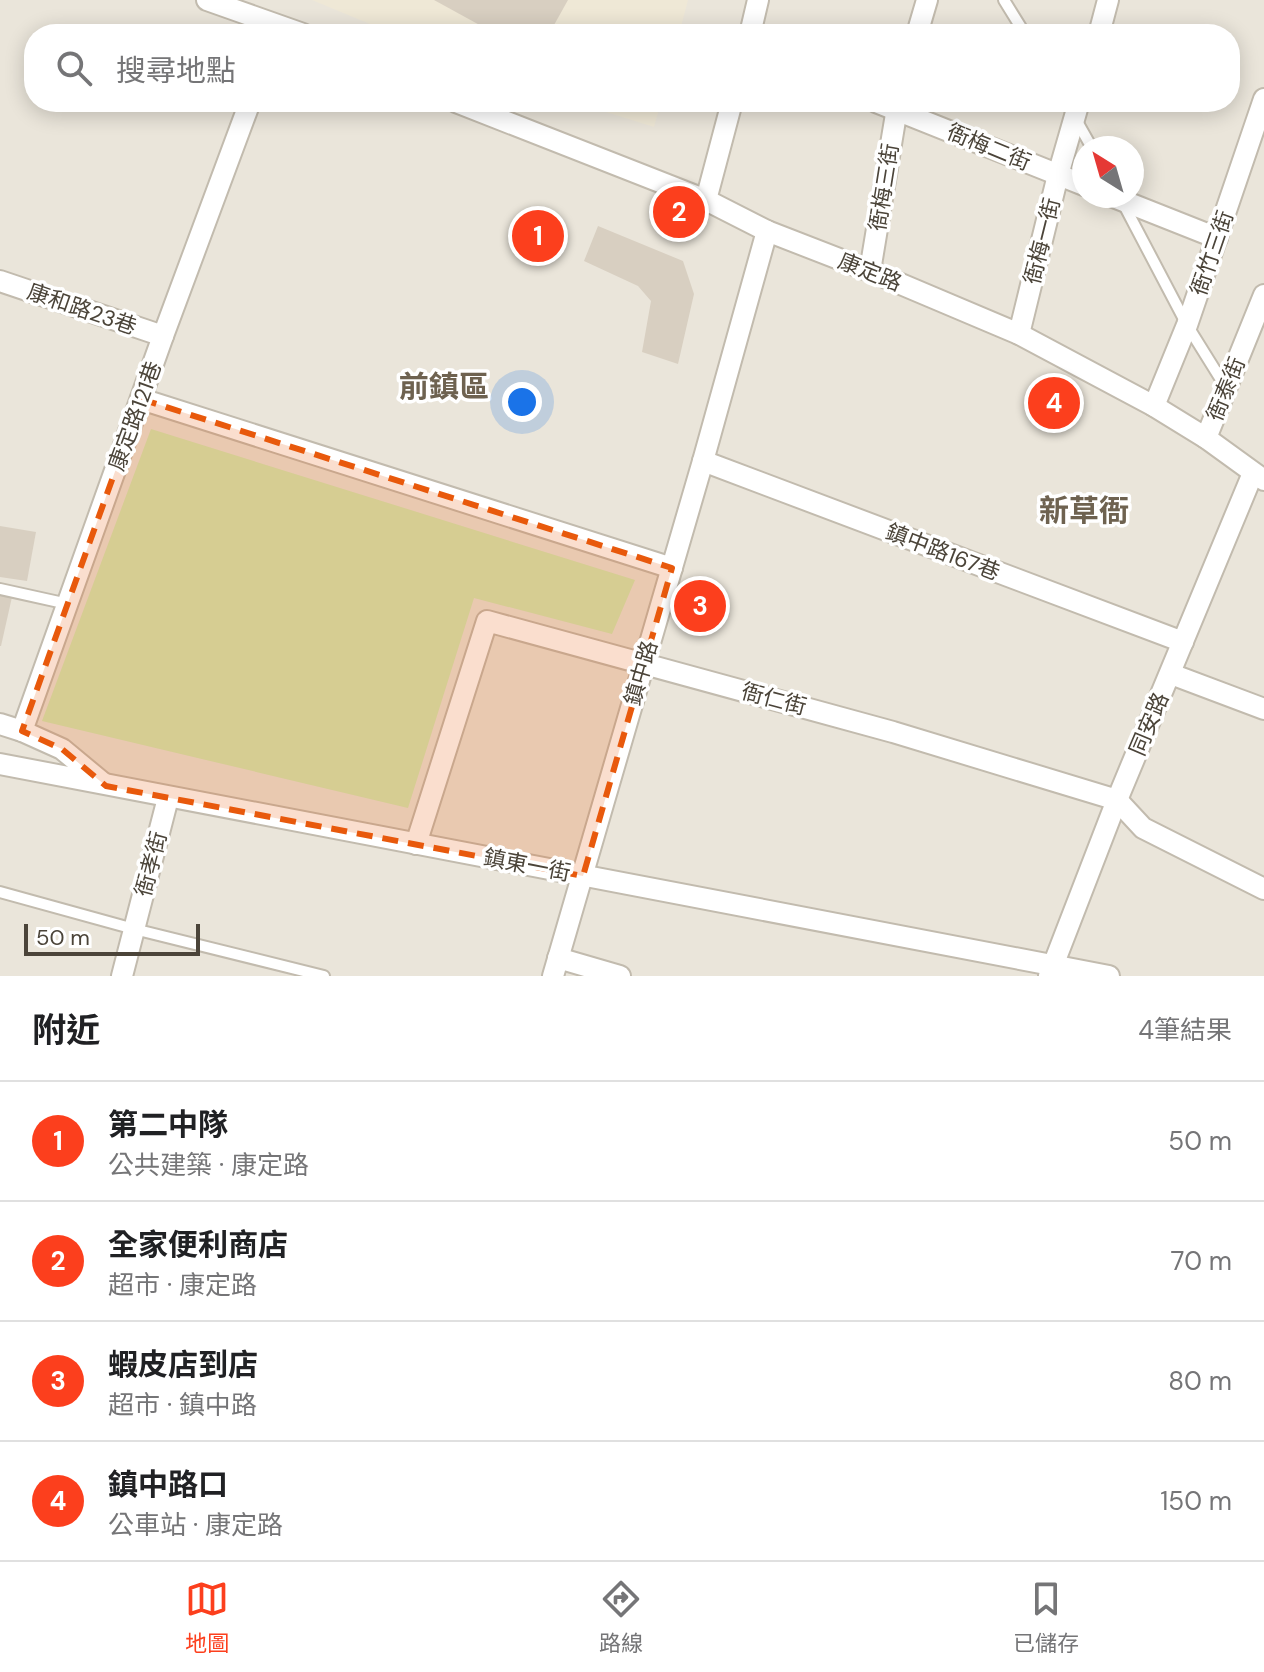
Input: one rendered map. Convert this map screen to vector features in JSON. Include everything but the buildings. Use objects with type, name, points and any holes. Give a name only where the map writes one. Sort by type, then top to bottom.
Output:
[{"type":"street","points":[[207,0],[265,24]]},
{"type":"street","points":[[752,24],[758,0]]},
{"type":"street","points":[[920,24],[927,0]]},
{"type":"street","points":[[1102,24],[1108,0]]},
{"type":"street","name":"衙竹三街","points":[[1154,406],[1187,325],[1264,99]]},
{"type":"street","name":"康定路121巷","points":[[22,731],[246,112]]},
{"type":"street","name":"康定路","points":[[482,112],[706,200],[767,231],[1019,334],[1154,406],[1259,476]]},
{"type":"street","points":[[706,200],[729,112]]},
{"type":"street","name":"衙梅三街","points":[[870,271],[896,112]]},
{"type":"street","name":"衙梅二街","points":[[911,112],[1072,180]]},
{"type":"street","name":"衙梅一街","points":[[1019,334],[1072,112]]},
{"type":"street","points":[[1144,208],[1217,238]]},
{"type":"street","name":"鎮中路","points":[[555,967],[767,231]]},
{"type":"street","name":"康和路23巷","points":[[0,281],[163,336]]},
{"type":"street","name":"衙泰街","points":[[1206,438],[1264,295]]},
{"type":"street","points":[[141,399],[672,568]]},
{"type":"street","name":"鎮中路167巷","points":[[703,461],[1183,642]]},
{"type":"street","name":"同安路","points":[[1051,970],[1183,642],[1259,476]]},
{"type":"street","name":"衙仁街","points":[[416,844],[487,621],[893,732],[1117,800],[1143,828],[1264,889]]},
{"type":"street","points":[[1171,674],[1264,709]]},
{"type":"street","points":[[0,724],[62,749],[106,786]]},
{"type":"street","name":"鎮東一街","points":[[0,764],[1051,970],[1109,976]]},
{"type":"street","name":"衙孝街","points":[[122,976],[168,798]]},
{"type":"street","points":[[555,967],[620,976]]},
{"type":"lane","points":[[1004,0],[1019,24]]},
{"type":"lane","points":[[1075,112],[1086,136]]},
{"type":"lane","points":[[1123,208],[1187,325],[1227,389]]},
{"type":"lane","points":[[0,589],[68,604]]},
{"type":"lane","points":[[0,892],[324,976]]},
{"type":"highlighted area","points":[[141,399],[672,568],[583,876],[106,786],[62,749],[22,731]]},
{"type":"shaded area","points":[[0,0],[1264,0],[1264,976],[0,976]]},
{"type":"shaded area","points":[[312,0],[688,0],[682,24],[370,24]]},
{"type":"shaded area","points":[[606,112],[658,112],[654,127]]},
{"type":"green space","points":[[151,429],[635,580],[612,634],[474,598],[408,808],[42,721]]},
{"type":"place","name":"全家便利商店","points":[[679,212]]},
{"type":"place","name":"第二中隊","points":[[538,236]]},
{"type":"place","name":"鎮中路口","points":[[1054,403]]},
{"type":"place","name":"蝦皮店到店","points":[[700,606]]},
{"type":"district","name":"前鎮區","points":[[444,386]]},
{"type":"district","name":"新草衙","points":[[1084,510]]}]
